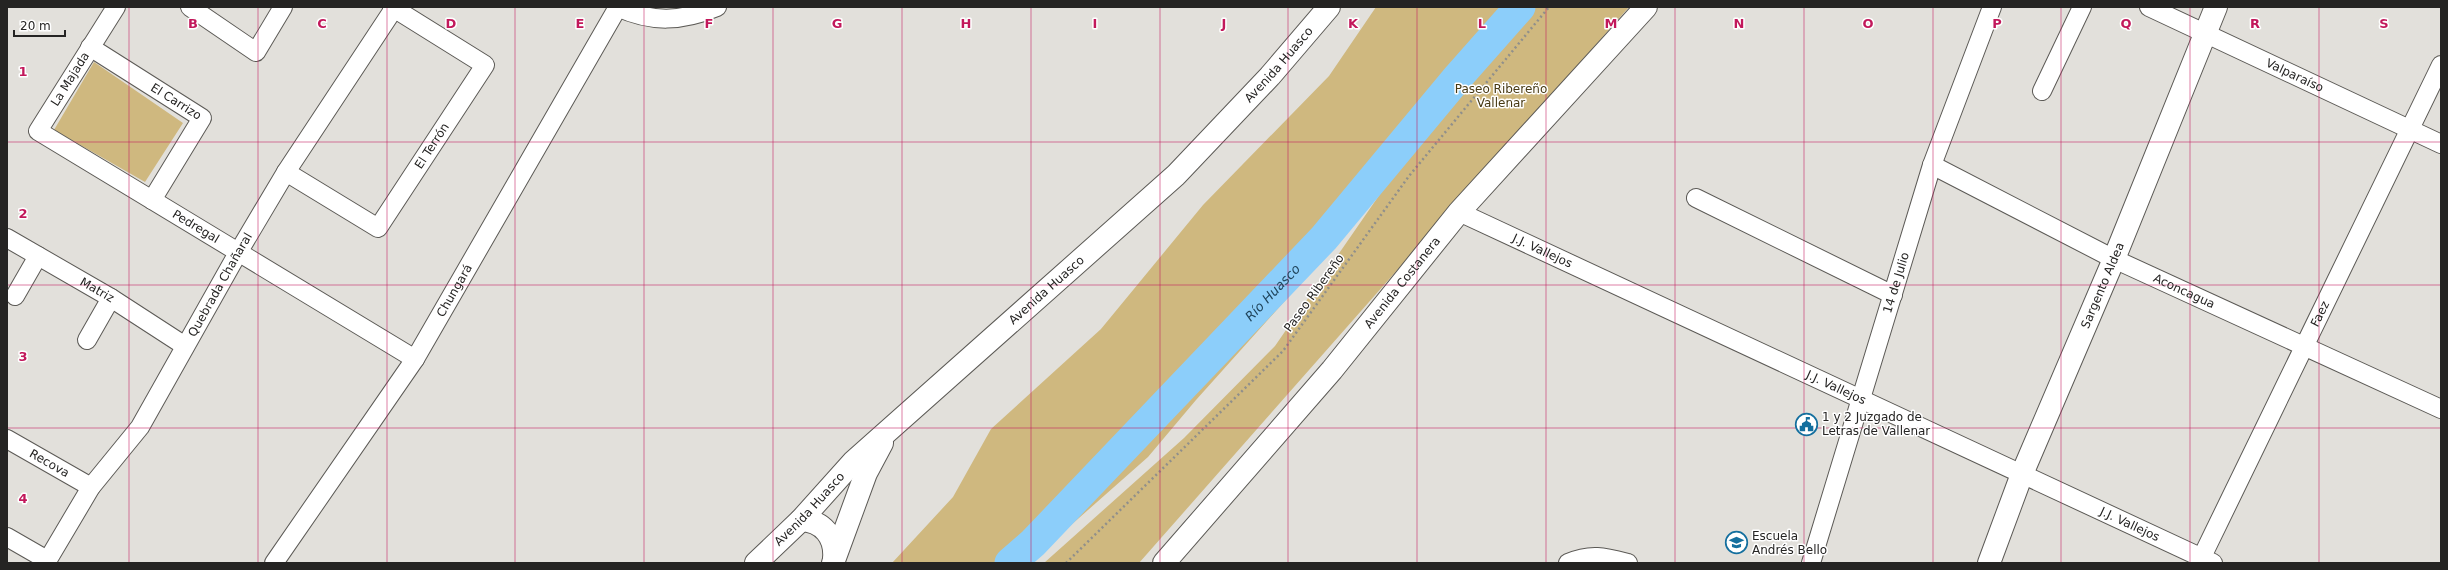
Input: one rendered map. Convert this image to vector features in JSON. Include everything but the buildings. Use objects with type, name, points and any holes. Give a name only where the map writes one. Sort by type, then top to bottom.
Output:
[{"type":"main road","name":"Avenida Huasco","points":[[756,563],[777,553],[801,520],[842,471],[889,432],[1176,175],[1270,76],[1329,7]]},
{"type":"main road","name":"Avenida Costanera","points":[[1164,563],[1332,370],[1458,212],[1646,7]]},
{"type":"main road","name":"Sargento Aldea","points":[[1989,563],[2022,474],[2114,259],[2216,7]]},
{"type":"main road","points":[[833,561],[866,473],[889,432]]},
{"type":"main road","points":[[801,520],[814,522],[826,530],[834,544],[833,561]]},
{"type":"street","name":"La Majada","points":[[38,131],[116,7]]},
{"type":"street","points":[[190,7],[256,52],[284,7]]},
{"type":"street","points":[[617,7],[675,18],[717,7]]},
{"type":"street","name":"Chungará","points":[[274,563],[415,359],[617,7]]},
{"type":"street","name":"14 de Julio","points":[[1811,563],[1932,165],[1992,7]]},
{"type":"street","points":[[2042,91],[2082,7]]},
{"type":"street","name":"Valparaíso","points":[[2149,7],[2441,144]]},
{"type":"street","name":"El Terrón","points":[[286,172],[378,228],[485,65],[394,8]]},
{"type":"street","name":"Quebrada Chañaral","points":[[47,561],[91,487],[140,427],[239,251],[286,172],[394,8]]},
{"type":"street","name":"El Carrizo","points":[[90,47],[202,118],[152,200]]},
{"type":"street","name":"Faez","points":[[2204,561],[2304,347],[2441,65]]},
{"type":"street","name":"Pedregal","points":[[38,131],[239,251],[415,359]]},
{"type":"street","name":"Aconcagua","points":[[1932,165],[2114,259],[2441,410]]},
{"type":"street","points":[[1696,198],[1893,295]]},
{"type":"street","name":"J.J. Vallejos","points":[[1458,212],[1861,398],[2204,561]]},
{"type":"street","name":"Matriz","points":[[7,238],[111,298],[185,346]]},
{"type":"street","points":[[15,296],[38,256]]},
{"type":"street","points":[[88,340],[111,298]]},
{"type":"street","name":"Recova","points":[[7,439],[91,487]]},
{"type":"street","points":[[7,537],[47,561]]},
{"type":"street","points":[[1568,563],[1579,558],[1599,556],[1628,563]]},
{"type":"path","name":"Paseo Ribereño","points":[[1066,563],[1283,350],[1409,176],[1548,7]]},
{"type":"green space","name":"Paseo Ribereño Vallenar","points":[[1376,7],[1527,7],[1503,39],[1533,7],[1629,7],[1139,563],[1044,563],[1184,438],[1275,346],[1407,155],[1443,109],[1426,106],[1338,213],[1344,235],[1196,400],[1148,457],[1028,563],[892,563],[953,497],[991,429],[1101,329],[1203,205],[1329,76]]},
{"type":"green space","points":[[94,62],[183,123],[145,182],[54,130]]},
{"type":"waterway","name":"Río Huasco","points":[[1010,563],[1033,543],[1324,238],[1458,77],[1520,7]]},
{"type":"place","name":"1 y 2 Juzgado de Letras de Vallenar","points":[[1807,424]]},
{"type":"place","name":"Escuela Andrés Bello","points":[[1736,543]]}]
